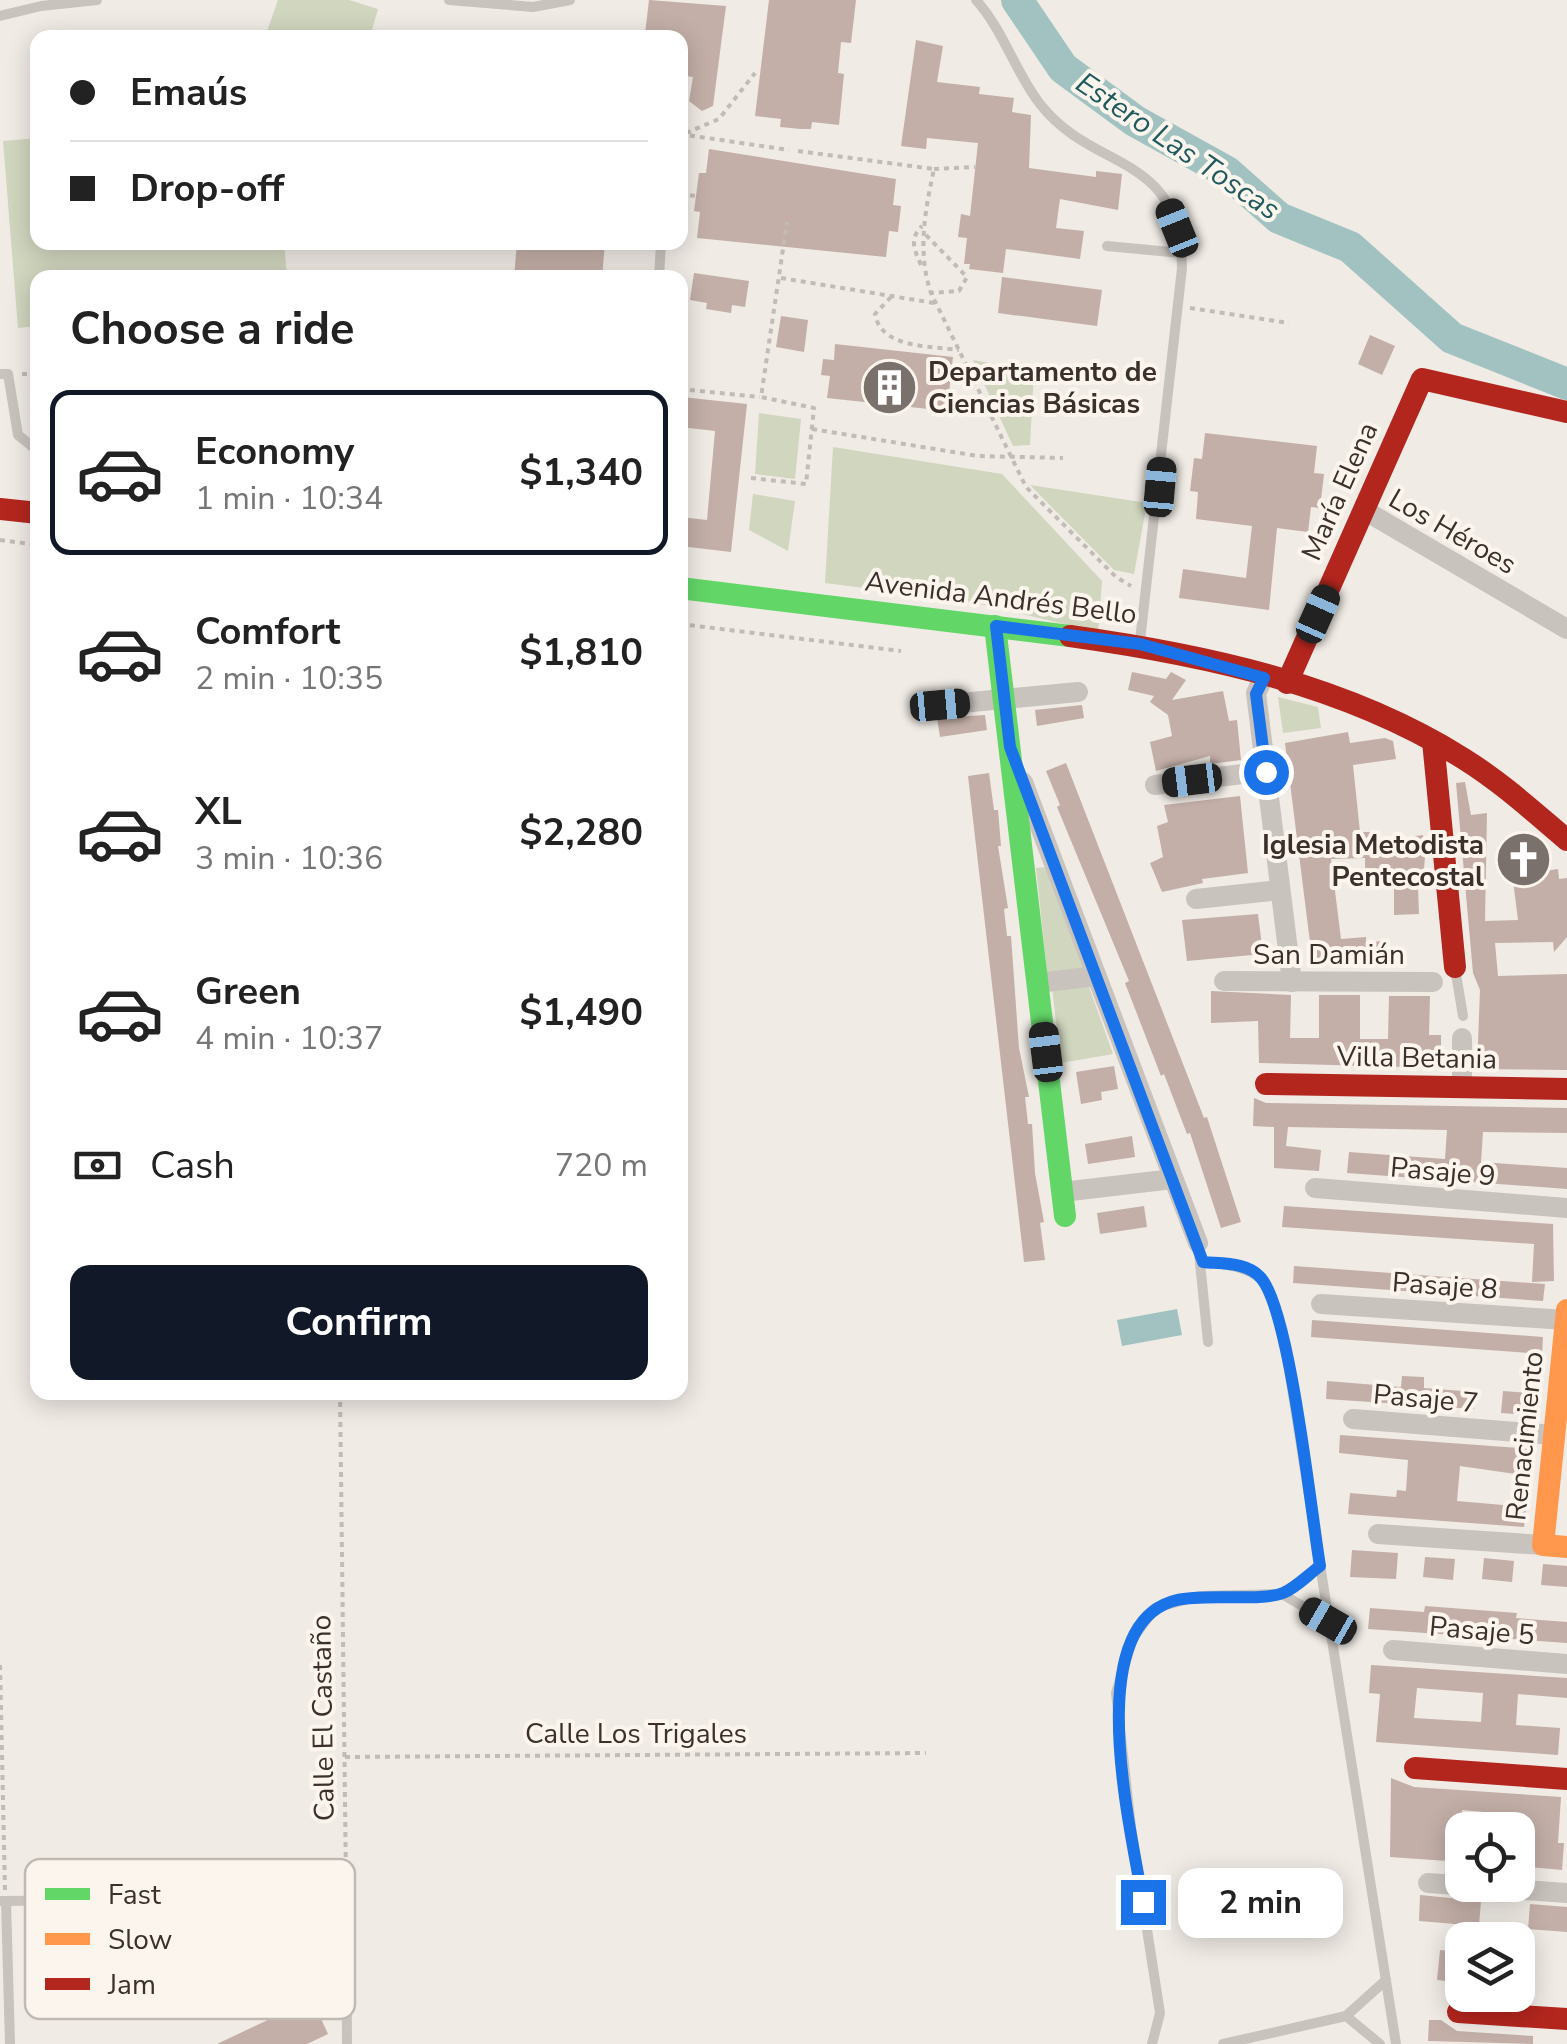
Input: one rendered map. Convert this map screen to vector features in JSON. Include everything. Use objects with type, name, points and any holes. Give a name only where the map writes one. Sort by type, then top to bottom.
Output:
[{"type":"street","name":"María Elena","points":[[1288,683],[1422,379],[1567,412]]},
{"type":"street","points":[[0,509],[30,512]]},
{"type":"street","name":"Los Héroes","points":[[1364,510],[1567,630]]},
{"type":"street","name":"Avenida Andrés Bello","points":[[688,589],[1140,644],[1288,683],[1350,703],[1433,741],[1484,772],[1567,840]]},
{"type":"street","points":[[996,626],[1066,1216]]},
{"type":"street","points":[[1264,678],[1256,694],[1292,982]]},
{"type":"street","points":[[940,705],[1078,692]]},
{"type":"street","points":[[1433,741],[1455,968]]},
{"type":"street","points":[[1010,747],[1200,1252]]},
{"type":"street","points":[[1155,785],[1266,772]]},
{"type":"street","points":[[1196,899],[1280,890]]},
{"type":"street","points":[[1038,983],[1096,976]]},
{"type":"street","name":"San Damián","points":[[1224,982],[1434,982]]},
{"type":"street","points":[[1462,1038],[1462,1087]]},
{"type":"street","name":"Villa Betania","points":[[1266,1084],[1567,1089]]},
{"type":"street","points":[[1062,1192],[1173,1178]]},
{"type":"street","name":"Pasaje 9","points":[[1316,1188],[1567,1208]]},
{"type":"street","name":"Pasaje 8","points":[[1320,1304],[1566,1320]]},
{"type":"street","name":"Renacimiento","points":[[1567,1310],[1543,1545],[1567,1547]]},
{"type":"street","name":"Pasaje 7","points":[[1353,1419],[1554,1436]]},
{"type":"street","points":[[1378,1534],[1543,1545]]},
{"type":"street","name":"Pasaje 5","points":[[1393,1650],[1567,1664]]},
{"type":"street","points":[[1415,1768],[1567,1779]]},
{"type":"street","points":[[1428,1883],[1567,1892]]},
{"type":"street","points":[[1458,2012],[1567,2018]]},
{"type":"lane","points":[[0,16],[40,6],[97,0]]},
{"type":"lane","points":[[448,0],[533,8],[570,0]]},
{"type":"lane","points":[[976,0],[1042,107],[1058,122],[1143,173],[1158,188],[1177,228],[1182,253],[1140,644]]},
{"type":"lane","points":[[1107,246],[1182,253]]},
{"type":"lane","points":[[0,374],[8,374],[18,435],[30,445]]},
{"type":"lane","points":[[1455,968],[1463,1016]]},
{"type":"lane","points":[[1208,1342],[1200,1252],[1247,1267],[1270,1292],[1285,1344],[1396,2044]]},
{"type":"lane","points":[[1282,1594],[1320,1566]]},
{"type":"lane","points":[[1152,2044],[1160,2013],[1131,1827],[1116,1694],[1133,1638],[1156,1608],[1199,1596],[1282,1594],[1328,1621]]},
{"type":"lane","points":[[3,1901],[10,2044]]},
{"type":"lane","points":[[1224,2044],[1346,2016],[1386,1980]]},
{"type":"lane","points":[[1346,2016],[1380,2044]]},
{"type":"lane","points":[[347,2019],[347,2044]]},
{"type":"path","points":[[688,132],[720,119],[755,73]]},
{"type":"path","points":[[688,135],[789,150]]},
{"type":"path","points":[[798,151],[934,169],[976,167]]},
{"type":"path","points":[[934,169],[922,226],[914,234],[913,246],[931,294],[1009,457],[1026,487],[1116,577],[1146,595]]},
{"type":"path","points":[[688,195],[696,196]]},
{"type":"path","points":[[761,398],[787,222]]},
{"type":"path","points":[[922,226],[967,278],[959,291],[931,294]]},
{"type":"path","points":[[923,270],[926,235]]},
{"type":"path","points":[[780,278],[936,304]]},
{"type":"path","points":[[891,298],[875,314],[877,325],[886,333],[901,342],[960,350]]},
{"type":"path","points":[[1177,307],[1289,323]]},
{"type":"path","points":[[688,390],[814,408],[806,484],[752,478]]},
{"type":"path","points":[[812,429],[1009,457],[1063,458]]},
{"type":"path","points":[[0,540],[30,544]]},
{"type":"path","points":[[688,625],[901,652]]},
{"type":"path","name":"Calle El Castaño","points":[[340,1400],[346,1859]]},
{"type":"path","points":[[0,1665],[3,1901]]},
{"type":"path","name":"Calle Los Trigales","points":[[346,1757],[926,1754]]},
{"type":"green space","points":[[278,0],[349,0],[378,9],[372,30],[267,30]]},
{"type":"green space","points":[[30,139],[30,250],[285,250],[286,270],[30,270],[30,327],[18,328],[3,141]]},
{"type":"green space","points":[[973,360],[1034,371],[1030,445],[1013,446]]},
{"type":"green space","points":[[759,413],[801,419],[795,479],[755,474]]},
{"type":"green space","points":[[833,447],[1002,474],[1102,581],[1098,632],[967,601],[825,583]]},
{"type":"green space","points":[[1030,485],[1147,503],[1134,574],[1114,570]]},
{"type":"green space","points":[[753,494],[795,501],[788,551],[749,530]]},
{"type":"green space","points":[[1278,697],[1318,707],[1321,728],[1283,733]]},
{"type":"green space","points":[[1046,867],[1084,968],[1047,972],[1036,868]]},
{"type":"green space","points":[[1088,984],[1113,1054],[1061,1063],[1052,988]]},
{"type":"water","points":[[1177,1309],[1182,1335],[1122,1346],[1117,1320]]},
{"type":"building","points":[[649,0],[726,6],[713,106],[702,111],[689,101],[693,77],[688,76],[688,30],[645,30]]},
{"type":"building","points":[[769,0],[856,0],[851,43],[841,42],[838,73],[844,74],[839,125],[812,122],[811,129],[780,127],[781,119],[755,116]]},
{"type":"building","points":[[916,40],[943,46],[937,82],[980,87],[979,94],[1014,98],[1012,112],[1031,115],[1029,168],[1096,177],[1096,171],[1122,174],[1118,210],[1060,199],[1056,228],[1084,231],[1080,259],[1006,249],[1003,273],[969,269],[970,264],[964,264],[967,238],[958,237],[961,214],[970,216],[978,143],[927,138],[926,149],[901,146]]},
{"type":"building","points":[[709,149],[896,179],[893,205],[901,206],[898,232],[889,231],[886,257],[697,238],[700,212],[694,211],[699,173],[706,173]]},
{"type":"building","points":[[516,250],[604,250],[603,270],[515,270]]},
{"type":"building","points":[[694,273],[749,281],[745,307],[732,305],[731,313],[706,309],[707,303],[690,300]]},
{"type":"building","points":[[1002,277],[1102,290],[1097,326],[998,313]]},
{"type":"building","points":[[781,316],[808,320],[804,352],[776,347]]},
{"type":"building","points":[[1370,335],[1395,346],[1382,375],[1358,364]]},
{"type":"building","name":"Departamento de Ciencias Básicas","points":[[835,344],[953,357],[947,411],[827,398],[830,376],[821,375],[823,359],[834,360]]},
{"type":"building","points":[[688,398],[747,404],[731,552],[688,547],[688,518],[707,520],[715,431],[688,428]]},
{"type":"building","points":[[1205,433],[1317,446],[1314,473],[1324,474],[1320,508],[1311,507],[1308,532],[1277,528],[1269,610],[1179,598],[1183,569],[1246,578],[1252,526],[1196,519],[1198,492],[1190,491],[1194,458],[1202,459]]},
{"type":"building","points":[[1132,672],[1166,679],[1171,672],[1186,680],[1172,700],[1223,691],[1229,721],[1237,720],[1241,760],[1210,764],[1210,756],[1156,771],[1150,742],[1172,736],[1168,715],[1150,702],[1154,696],[1128,690]]},
{"type":"building","points":[[1082,705],[1084,718],[1037,726],[1035,710]]},
{"type":"building","points":[[985,715],[987,730],[940,737],[937,718]]},
{"type":"building","points":[[1348,732],[1350,743],[1385,738],[1393,741],[1396,759],[1353,765],[1360,832],[1372,832],[1372,842],[1423,835],[1425,857],[1423,881],[1418,888],[1419,914],[1394,915],[1394,884],[1365,884],[1365,858],[1331,859],[1341,939],[1366,937],[1366,943],[1381,941],[1383,962],[1367,963],[1366,959],[1313,966],[1285,743]]},
{"type":"building","points":[[1066,763],[1204,1118],[1207,1117],[1241,1222],[1221,1228],[1190,1133],[1187,1134],[1164,1074],[1161,1076],[1125,983],[1129,981],[1057,807],[1060,805],[1046,771]]},
{"type":"building","points":[[989,773],[994,810],[998,810],[998,846],[1008,908],[1004,909],[1007,936],[1011,936],[1019,1048],[1044,1222],[1040,1223],[1045,1260],[1024,1262],[968,776]]},
{"type":"building","points":[[1465,782],[1471,815],[1487,813],[1485,921],[1518,920],[1508,840],[1533,836],[1538,872],[1558,869],[1559,879],[1567,878],[1567,937],[1554,952],[1553,942],[1495,943],[1498,976],[1567,974],[1567,1070],[1477,1069],[1480,990],[1473,973],[1456,783]]},
{"type":"building","points":[[1240,796],[1248,873],[1202,879],[1203,883],[1162,892],[1150,863],[1163,857],[1157,826],[1168,822],[1164,805]]},
{"type":"building","points":[[1258,914],[1263,954],[1187,961],[1182,920]]},
{"type":"building","points":[[1211,991],[1291,995],[1290,1038],[1319,1038],[1319,995],[1360,995],[1360,1039],[1388,1039],[1389,996],[1430,996],[1429,1035],[1441,1035],[1441,1068],[1259,1063],[1258,1021],[1211,1023]]},
{"type":"building","points":[[1114,1066],[1118,1089],[1101,1092],[1102,1100],[1081,1104],[1076,1072]]},
{"type":"building","points":[[1254,1098],[1266,1103],[1567,1108],[1567,1133],[1483,1132],[1481,1162],[1567,1168],[1567,1189],[1347,1173],[1349,1152],[1445,1159],[1447,1130],[1288,1127],[1286,1146],[1321,1150],[1319,1171],[1274,1168],[1274,1127],[1253,1126]]},
{"type":"building","points":[[1132,1136],[1135,1157],[1088,1164],[1085,1144]]},
{"type":"building","points":[[1144,1206],[1147,1227],[1100,1234],[1097,1213]]},
{"type":"building","points":[[1284,1206],[1553,1224],[1554,1281],[1532,1282],[1534,1244],[1282,1227]]},
{"type":"building","points":[[1294,1266],[1545,1284],[1543,1301],[1293,1283]]},
{"type":"building","points":[[1312,1320],[1543,1337],[1542,1354],[1311,1337]]},
{"type":"building","points":[[1402,1376],[1424,1377],[1424,1388],[1475,1392],[1474,1409],[1326,1399],[1327,1381],[1401,1387]]},
{"type":"building","points":[[1503,1391],[1530,1393],[1529,1415],[1501,1413]]},
{"type":"building","points":[[1340,1435],[1532,1449],[1530,1476],[1460,1466],[1457,1501],[1526,1507],[1524,1527],[1348,1514],[1350,1493],[1396,1497],[1397,1490],[1406,1491],[1408,1460],[1339,1453]]},
{"type":"building","points":[[1352,1550],[1398,1553],[1396,1579],[1350,1577]]},
{"type":"building","points":[[1425,1557],[1455,1559],[1453,1580],[1423,1577]]},
{"type":"building","points":[[1484,1558],[1514,1561],[1512,1582],[1482,1579]]},
{"type":"building","points":[[1543,1564],[1567,1566],[1567,1587],[1541,1585]]},
{"type":"building","points":[[1425,1606],[1517,1613],[1516,1618],[1567,1622],[1567,1643],[1368,1629],[1370,1608],[1424,1612]]},
{"type":"building","points":[[1371,1665],[1567,1678],[1567,1698],[1518,1694],[1516,1725],[1560,1728],[1558,1755],[1376,1742],[1380,1694],[1369,1693]],"holes":[[[1417,1688],[1483,1693],[1481,1722],[1414,1718]]]},
{"type":"building","points":[[1391,1778],[1414,1787],[1561,1797],[1558,1843],[1564,1843],[1562,1870],[1535,1868],[1535,1812],[1445,1812],[1445,1861],[1390,1857]]},
{"type":"building","points":[[1420,1895],[1445,1897],[1445,1902],[1481,1902],[1479,1922],[1419,1921]]},
{"type":"building","points":[[1530,1904],[1567,1907],[1567,1932],[1535,1930],[1535,1922],[1529,1922]]},
{"type":"building","points":[[1440,1950],[1445,1951],[1445,1981],[1437,1980]]},
{"type":"building","points":[[270,2019],[321,2019],[328,2034],[307,2044],[217,2044]]},
{"type":"building","points":[[1429,2020],[1441,2020],[1457,2031],[1533,2036],[1533,2044],[1428,2041]]},
{"type":"waterway","name":"Estero Las Toscas","points":[[1017,0],[1063,68],[1135,121],[1227,172],[1279,218],[1350,247],[1452,338],[1567,384]]},
{"type":"traffic: fast","points":[[688,589],[1070,636]]},
{"type":"traffic: fast","points":[[995,626],[1065,1216]]},
{"type":"traffic: slow","points":[[1567,1310],[1543,1545],[1567,1547]]},
{"type":"traffic: jam","points":[[1287,683],[1422,379],[1567,412]]},
{"type":"traffic: jam","points":[[0,509],[30,512]]},
{"type":"traffic: jam","points":[[1070,636],[1224,664],[1372,711],[1478,768],[1567,840]]},
{"type":"traffic: jam","points":[[1433,741],[1455,967]]},
{"type":"traffic: jam","points":[[1266,1084],[1567,1089]]},
{"type":"traffic: jam","points":[[1415,1768],[1567,1779]]},
{"type":"traffic: jam","points":[[1458,2012],[1567,2019]]},
{"type":"place","name":"Departamento de Ciencias Básicas","points":[[889,387]]},
{"type":"place","name":"Iglesia Metodista Pentecostal","points":[[1523,860]]},
{"type":"route","points":[[1143,1902],[1116,1694],[1133,1638],[1156,1608],[1172,1601],[1199,1596],[1282,1594],[1320,1566],[1285,1344],[1270,1292],[1247,1267],[1203,1262],[1010,747],[996,626],[1140,644],[1264,678],[1256,694],[1266,772]]}]
